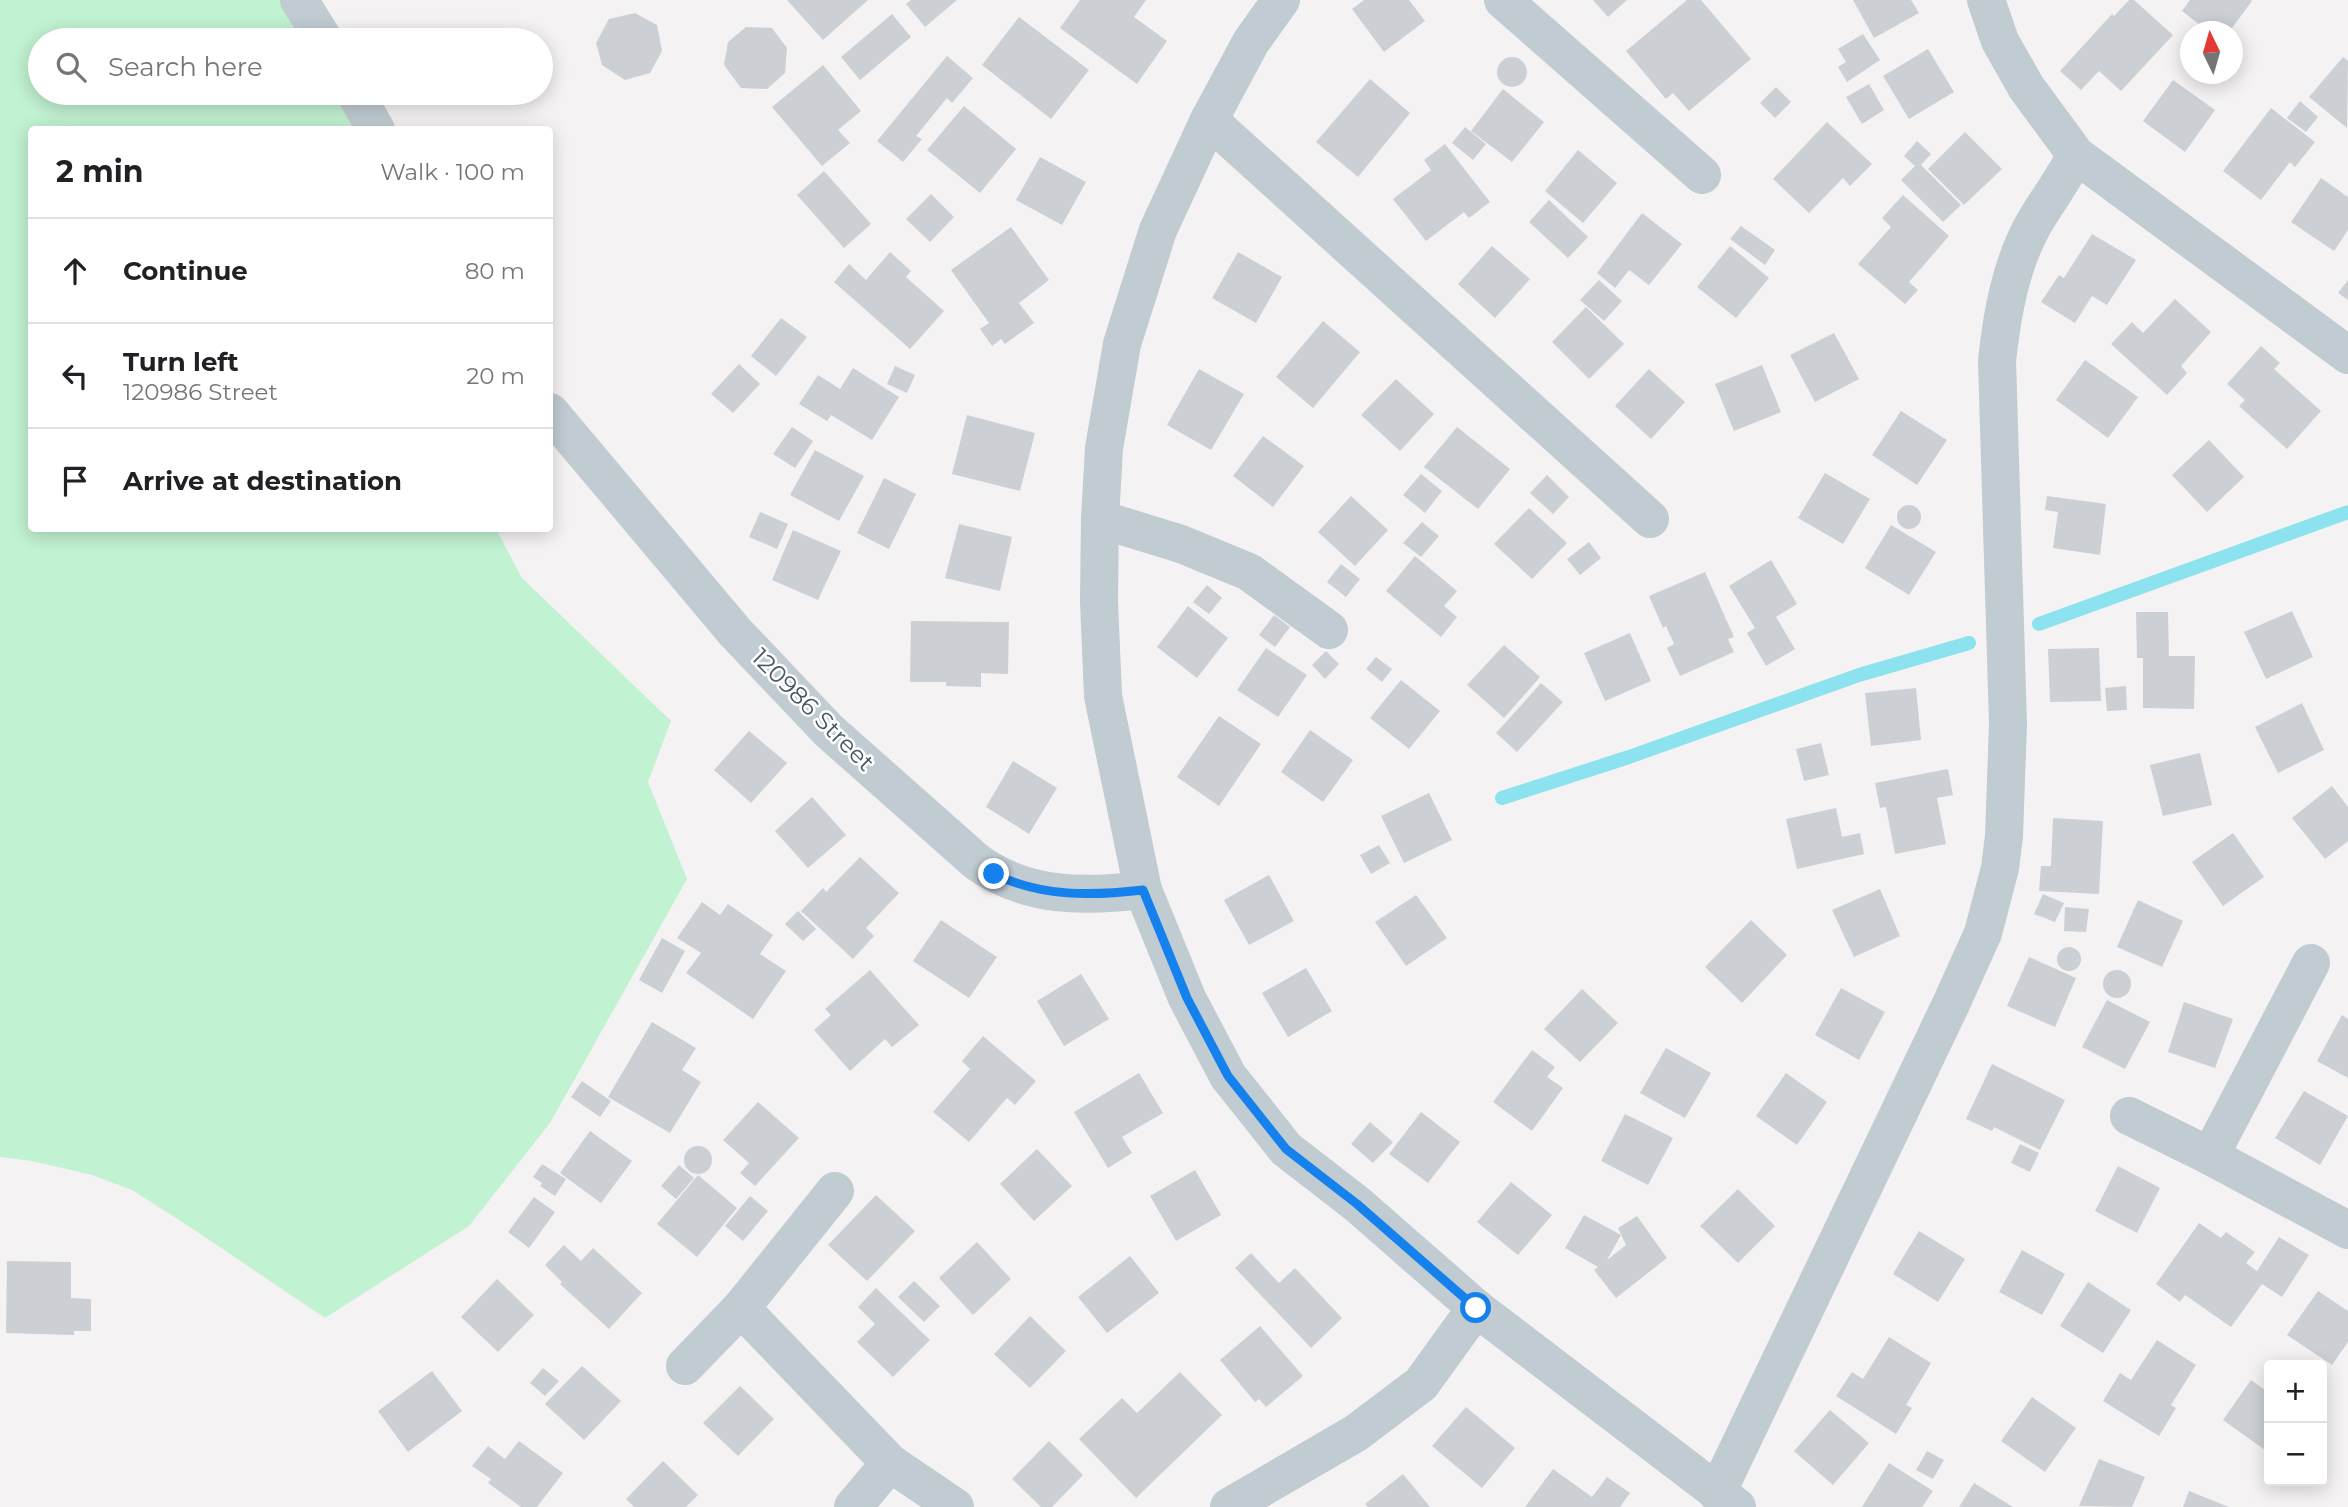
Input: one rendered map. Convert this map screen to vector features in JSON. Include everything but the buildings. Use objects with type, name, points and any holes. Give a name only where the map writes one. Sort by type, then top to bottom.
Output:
[{"type":"street","points":[[299,0],[316,28]]},
{"type":"street","points":[[1281,0],[1251,42],[1209,120],[1158,230],[1122,344],[1104,447],[1099,601],[1103,696],[1143,890],[1187,998],[1228,1076],[1286,1149],[1357,1204],[1476,1308],[1727,1500],[1983,933],[1994,893],[2004,836],[2008,724],[1997,361],[2003,312],[2015,270],[2033,226],[2076,155]]},
{"type":"street","points":[[1503,0],[1702,175]]},
{"type":"street","points":[[1986,0],[2000,41],[2026,87],[2076,155],[2348,355]]},
{"type":"street","points":[[362,105],[374,126]]},
{"type":"street","points":[[1209,120],[1650,519]]},
{"type":"street","name":"120986 Street","points":[[553,416],[744,642],[829,731],[977,862],[1012,883],[1036,890],[1101,895],[1143,890]]},
{"type":"street","points":[[1100,519],[1181,544],[1249,572],[1329,630]]},
{"type":"street","points":[[2210,1156],[2311,963]]},
{"type":"street","points":[[2129,1116],[2348,1230]]},
{"type":"street","points":[[685,1366],[741,1308],[835,1191]]},
{"type":"street","points":[[741,1308],[890,1463],[955,1507]]},
{"type":"street","points":[[1230,1507],[1356,1433],[1421,1384],[1476,1308]]},
{"type":"street","points":[[852,1507],[890,1463]]},
{"type":"green space","points":[[0,0],[282,0],[297,28],[28,28],[28,105],[340,105],[351,126],[28,126],[28,532],[498,532],[522,578],[671,721],[648,782],[687,879],[550,1123],[469,1226],[325,1318],[132,1190],[92,1175],[32,1161],[0,1157]]},
{"type":"waterway","points":[[2039,624],[2348,512]]},
{"type":"waterway","points":[[1502,798],[1629,757],[1859,675],[1969,643]]},
{"type":"route","points":[[994,874],[1036,890],[1101,895],[1143,890],[1187,998],[1228,1076],[1286,1149],[1357,1204],[1476,1308]]}]
